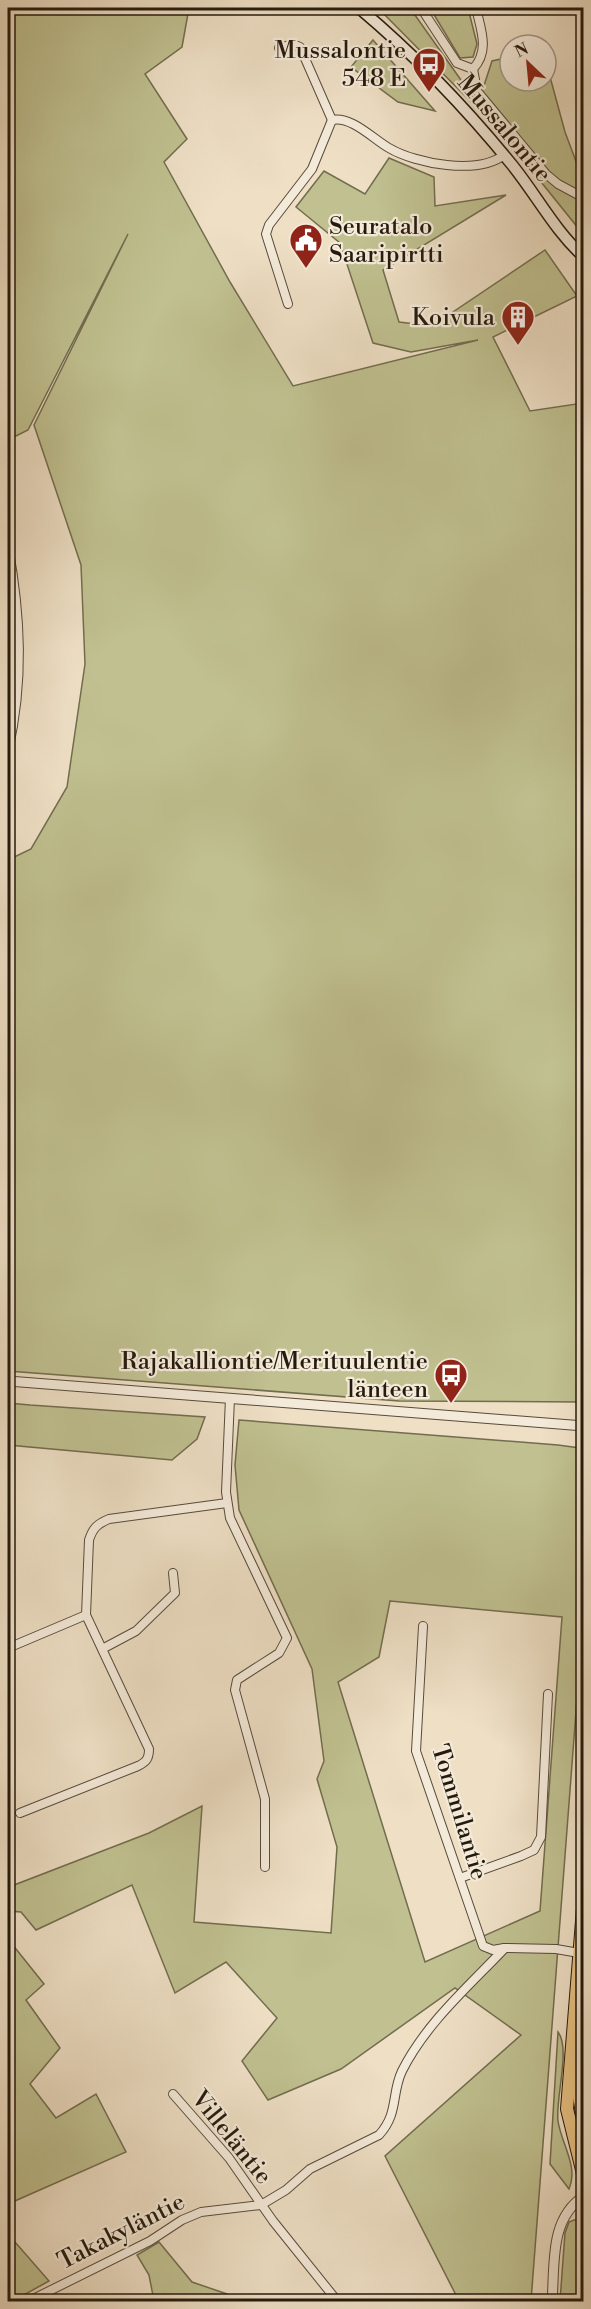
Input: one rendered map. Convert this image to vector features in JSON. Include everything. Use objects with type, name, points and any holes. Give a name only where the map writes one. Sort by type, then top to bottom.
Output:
[{"type":"main road","name":"Mussalontie","points":[[359,8],[430,73],[504,155],[560,231],[584,257]]},
{"type":"main road","points":[[584,1896],[567,2109],[584,2178]]},
{"type":"main road","points":[[572,2044],[584,2126]]},
{"type":"street","points":[[421,8],[457,63],[472,69]]},
{"type":"street","points":[[472,69],[480,61],[484,44],[476,8]]},
{"type":"street","points":[[279,48],[293,44],[300,47],[332,120],[312,169],[269,225],[266,234],[288,304]]},
{"type":"street","points":[[472,69],[477,91],[546,174],[558,184],[584,198]]},
{"type":"street","points":[[332,120],[339,119],[350,123],[406,157],[454,166],[474,166],[494,163],[504,155]]},
{"type":"street","points":[[8,546],[20,621],[21,663],[15,721],[8,751]]},
{"type":"street","points":[[8,1381],[584,1426]]},
{"type":"street","points":[[230,1398],[227,1503],[238,1538],[287,1638],[286,1645],[279,1653],[237,1680],[235,1690],[266,1799],[265,1867]]},
{"type":"street","points":[[20,1813],[138,1766],[146,1762],[149,1755],[150,1749],[104,1648],[86,1615],[89,1540],[97,1524],[109,1519],[227,1503]]},
{"type":"street","points":[[104,1648],[136,1631],[175,1593],[173,1573]]},
{"type":"street","points":[[8,1648],[86,1615]]},
{"type":"street","name":"Tommilantie","points":[[423,1626],[416,1751],[483,1946],[493,1950],[505,1948]]},
{"type":"street","points":[[459,1878],[534,1850],[541,1837],[548,1694]]},
{"type":"street","points":[[505,1948],[556,1949],[579,1953]]},
{"type":"street","name":"Takakyläntie","points":[[27,2301],[150,2241],[182,2220],[201,2212],[261,2205],[286,2190],[310,2169],[379,2134],[387,2126],[395,2107],[401,2073],[412,2054],[469,1983],[505,1948]]},
{"type":"street","name":"Villeläntie","points":[[173,2094],[229,2158],[261,2205],[338,2301]]},
{"type":"street","points":[[552,2301],[558,2228],[564,2214],[584,2196]]},
{"type":"green space","points":[[8,8],[189,8],[182,47],[145,74],[187,139],[164,162],[230,282],[293,386],[478,340],[411,352],[373,343],[340,243],[296,207],[324,171],[365,194],[389,158],[434,177],[435,206],[506,195],[383,270],[399,322],[432,326],[545,250],[577,296],[493,337],[530,411],[583,403],[583,1402],[399,1401],[8,1371],[8,860],[31,849],[67,787],[85,664],[81,565],[34,425],[128,234],[28,430],[8,440]]},
{"type":"green space","points":[[378,8],[410,8],[478,104],[492,61],[498,60],[498,93],[554,93],[565,132],[583,180],[583,234],[479,105],[475,106]]},
{"type":"green space","points":[[430,8],[468,8],[477,44],[473,57],[460,58]]},
{"type":"green space","points":[[373,40],[435,111],[398,102],[351,67]]},
{"type":"green space","points":[[8,1403],[205,1417],[197,1439],[172,1460],[8,1445]]},
{"type":"green space","points":[[239,1420],[558,1445],[580,1448],[584,1458],[583,1620],[531,2301],[459,2301],[385,2156],[521,2035],[455,1988],[341,2069],[268,2100],[242,2061],[277,2018],[226,1962],[175,1993],[132,1885],[36,1930],[21,1912],[8,1911],[8,1878],[14,1885],[149,1833],[202,1806],[194,1922],[331,1933],[337,1847],[317,1779],[324,1761],[312,1669],[239,1510],[235,1465]],"holes":[[[390,1601],[562,1617],[540,1911],[425,1962],[338,1682],[379,1657]]]},
{"type":"green space","points":[[8,1939],[44,1984],[26,2000],[60,2048],[30,2084],[56,2118],[96,2094],[126,2152],[8,2204]]},
{"type":"green space","points":[[558,2032],[562,2040],[563,2062],[558,2121],[571,2164],[572,2181],[569,2189],[550,2164]]},
{"type":"green space","points":[[579,2220],[583,2226],[583,2301],[560,2301],[565,2233],[569,2222]]},
{"type":"green space","points":[[8,2234],[49,2281],[13,2301],[8,2301]]},
{"type":"green space","points":[[159,2242],[192,2282],[227,2294],[234,2301],[154,2301],[149,2275],[137,2255]]},
{"type":"place","name":"Mussalontie 548 E","points":[[429,93]]},
{"type":"place","name":"Seuratalo Saaripirtti","points":[[306,269]]},
{"type":"place","name":"Koivula","points":[[518,346]]},
{"type":"place","name":"Rajakalliontie/Merituulentie länteen","points":[[451,1404]]}]
